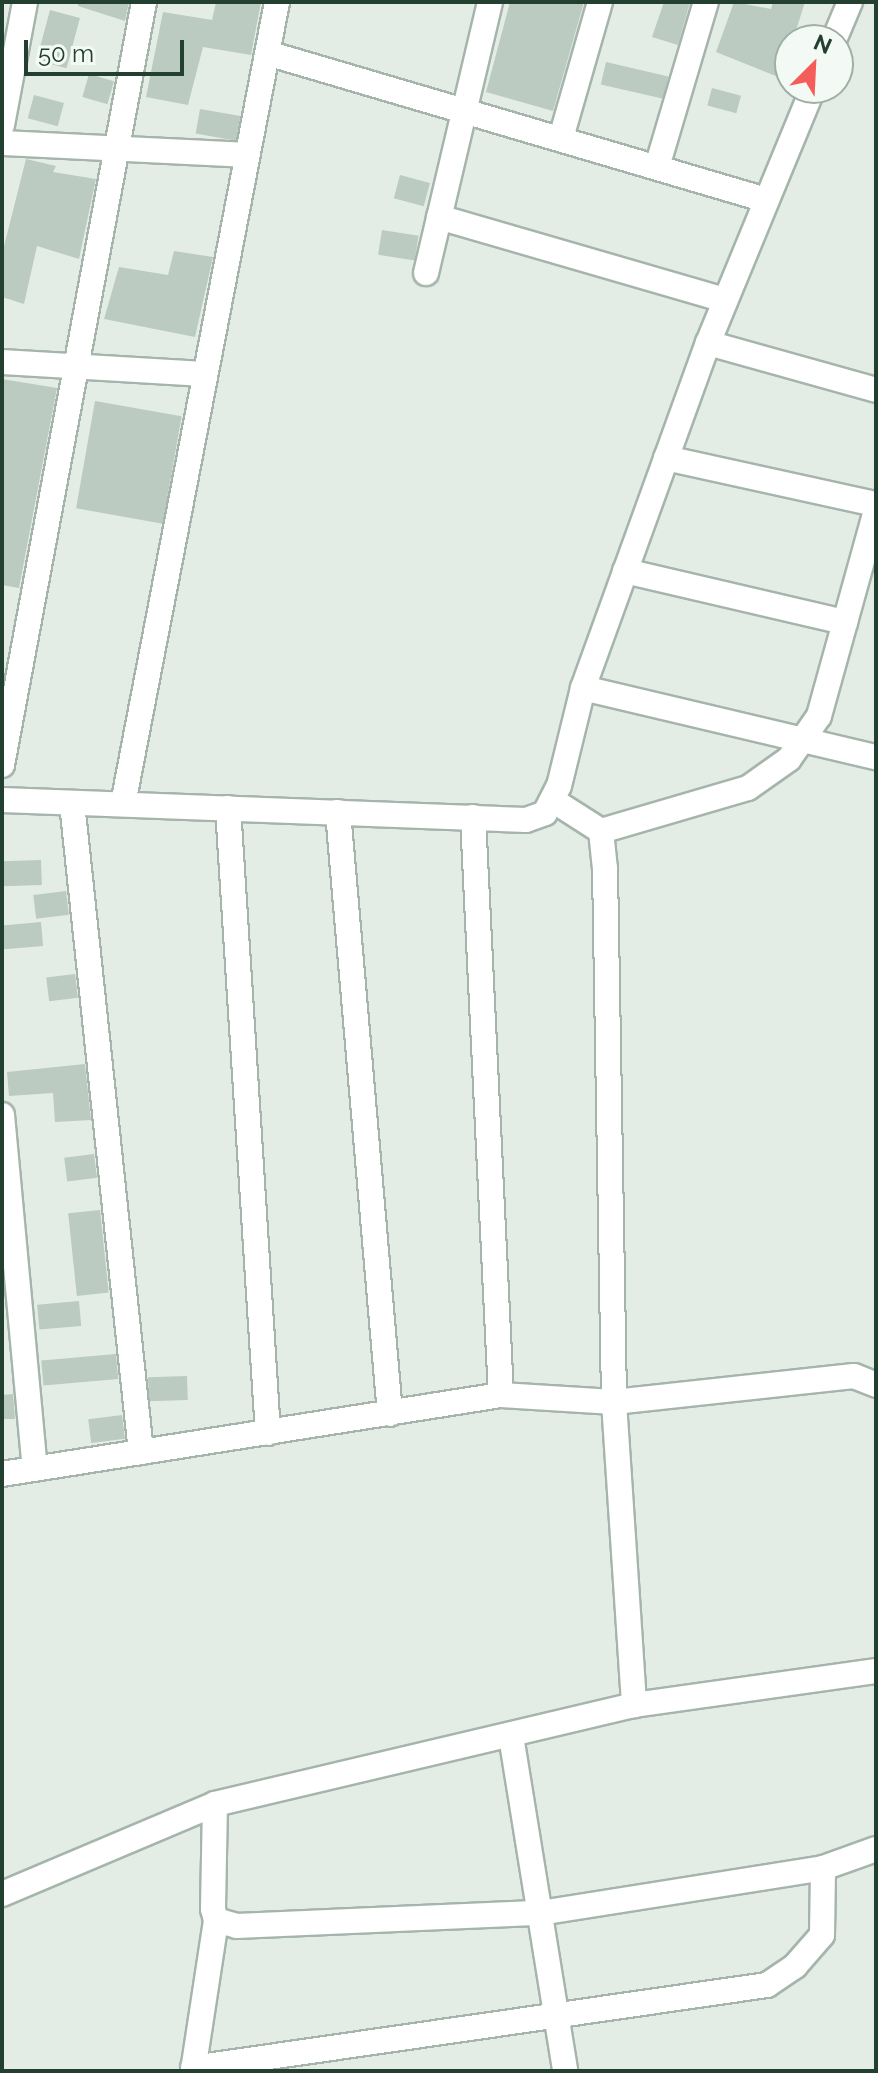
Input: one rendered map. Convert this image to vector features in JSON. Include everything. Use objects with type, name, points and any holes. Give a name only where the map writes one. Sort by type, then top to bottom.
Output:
[{"type":"street","points":[[2,125],[25,2]]},
{"type":"street","points":[[2,765],[144,2]]},
{"type":"street","points":[[123,804],[277,2]]},
{"type":"street","points":[[426,273],[490,2]]},
{"type":"street","points":[[561,138],[600,2]]},
{"type":"street","points":[[657,167],[706,2]]},
{"type":"street","points":[[841,24],[850,2]]},
{"type":"street","points":[[267,53],[465,108],[766,200]]},
{"type":"street","points":[[2,800],[537,818],[554,801],[583,688],[625,571],[708,343],[806,104]]},
{"type":"street","points":[[2,143],[247,155]]},
{"type":"street","points":[[439,217],[722,309],[745,353]]},
{"type":"street","points":[[708,343],[876,390]]},
{"type":"street","points":[[2,362],[205,374]]},
{"type":"street","points":[[554,801],[601,831],[748,788],[789,759],[819,716],[876,507],[666,458]]},
{"type":"street","points":[[625,571],[845,622]]},
{"type":"street","points":[[583,688],[800,742],[876,757]]},
{"type":"street","points":[[72,803],[141,1452]]},
{"type":"street","points":[[228,808],[268,1433]]},
{"type":"street","points":[[338,812],[390,1414]]},
{"type":"street","points":[[473,817],[501,1395]]},
{"type":"street","points":[[601,831],[614,1402],[634,1705]]},
{"type":"street","points":[[2,1115],[35,1468]]},
{"type":"street","points":[[2,1474],[501,1395],[614,1402],[854,1376],[876,1385]]},
{"type":"street","points":[[2,1894],[215,1804],[634,1705],[876,1671]]},
{"type":"street","points":[[511,1736],[565,2071]]},
{"type":"street","points":[[215,1804],[216,1920],[193,2069],[556,2013],[767,1985],[795,1966],[822,1935],[823,1868]]},
{"type":"street","points":[[216,1920],[237,1926],[540,1913],[823,1868],[876,1849]]},
{"type":"building","points":[[78,2],[129,2],[125,21],[78,6]]},
{"type":"building","points":[[216,2],[261,2],[251,55],[203,47],[188,105],[146,97],[163,12],[212,20]]},
{"type":"building","points":[[510,2],[584,2],[553,111],[486,92]]},
{"type":"building","points":[[664,2],[690,2],[678,45],[652,37]]},
{"type":"building","points":[[734,2],[771,9],[773,2],[805,2],[798,24],[774,24],[774,75],[716,52]]},
{"type":"building","points":[[50,10],[80,18],[66,68],[37,60]]},
{"type":"building","points":[[606,62],[668,76],[663,99],[601,84]]},
{"type":"building","points":[[89,74],[114,81],[107,104],[82,97]]},
{"type":"building","points":[[712,88],[741,96],[736,113],[707,105]]},
{"type":"building","points":[[34,95],[64,103],[58,126],[28,118]]},
{"type":"building","points":[[200,109],[240,116],[236,141],[196,134]]},
{"type":"building","points":[[26,159],[56,166],[53,172],[96,179],[79,259],[37,246],[24,304],[2,297],[2,254]]},
{"type":"building","points":[[400,175],[430,183],[424,206],[394,198]]},
{"type":"building","points":[[382,230],[419,236],[415,260],[378,255]]},
{"type":"building","points":[[174,251],[213,257],[195,337],[104,319],[119,267],[168,275]]},
{"type":"building","points":[[2,379],[57,388],[19,588],[2,585]]},
{"type":"building","points":[[95,401],[182,416],[163,524],[76,508]]},
{"type":"building","points":[[41,860],[42,885],[3,886],[2,861]]},
{"type":"building","points":[[66,891],[69,915],[36,919],[33,895]]},
{"type":"building","points":[[41,922],[43,946],[4,949],[2,925]]},
{"type":"building","points":[[75,974],[78,998],[49,1001],[46,978]]},
{"type":"building","points":[[85,1064],[91,1120],[55,1122],[53,1093],[9,1096],[7,1072]]},
{"type":"building","points":[[94,1154],[97,1178],[67,1181],[64,1158]]},
{"type":"building","points":[[100,1210],[109,1293],[77,1296],[68,1213]]},
{"type":"building","points":[[79,1301],[81,1326],[39,1330],[37,1305]]},
{"type":"building","points":[[116,1354],[118,1379],[43,1385],[41,1361]]},
{"type":"building","points":[[187,1376],[188,1400],[149,1401],[148,1377]]},
{"type":"building","points":[[13,1394],[15,1419],[2,1419],[2,1395]]},
{"type":"building","points":[[122,1415],[125,1439],[91,1443],[88,1419]]}]
